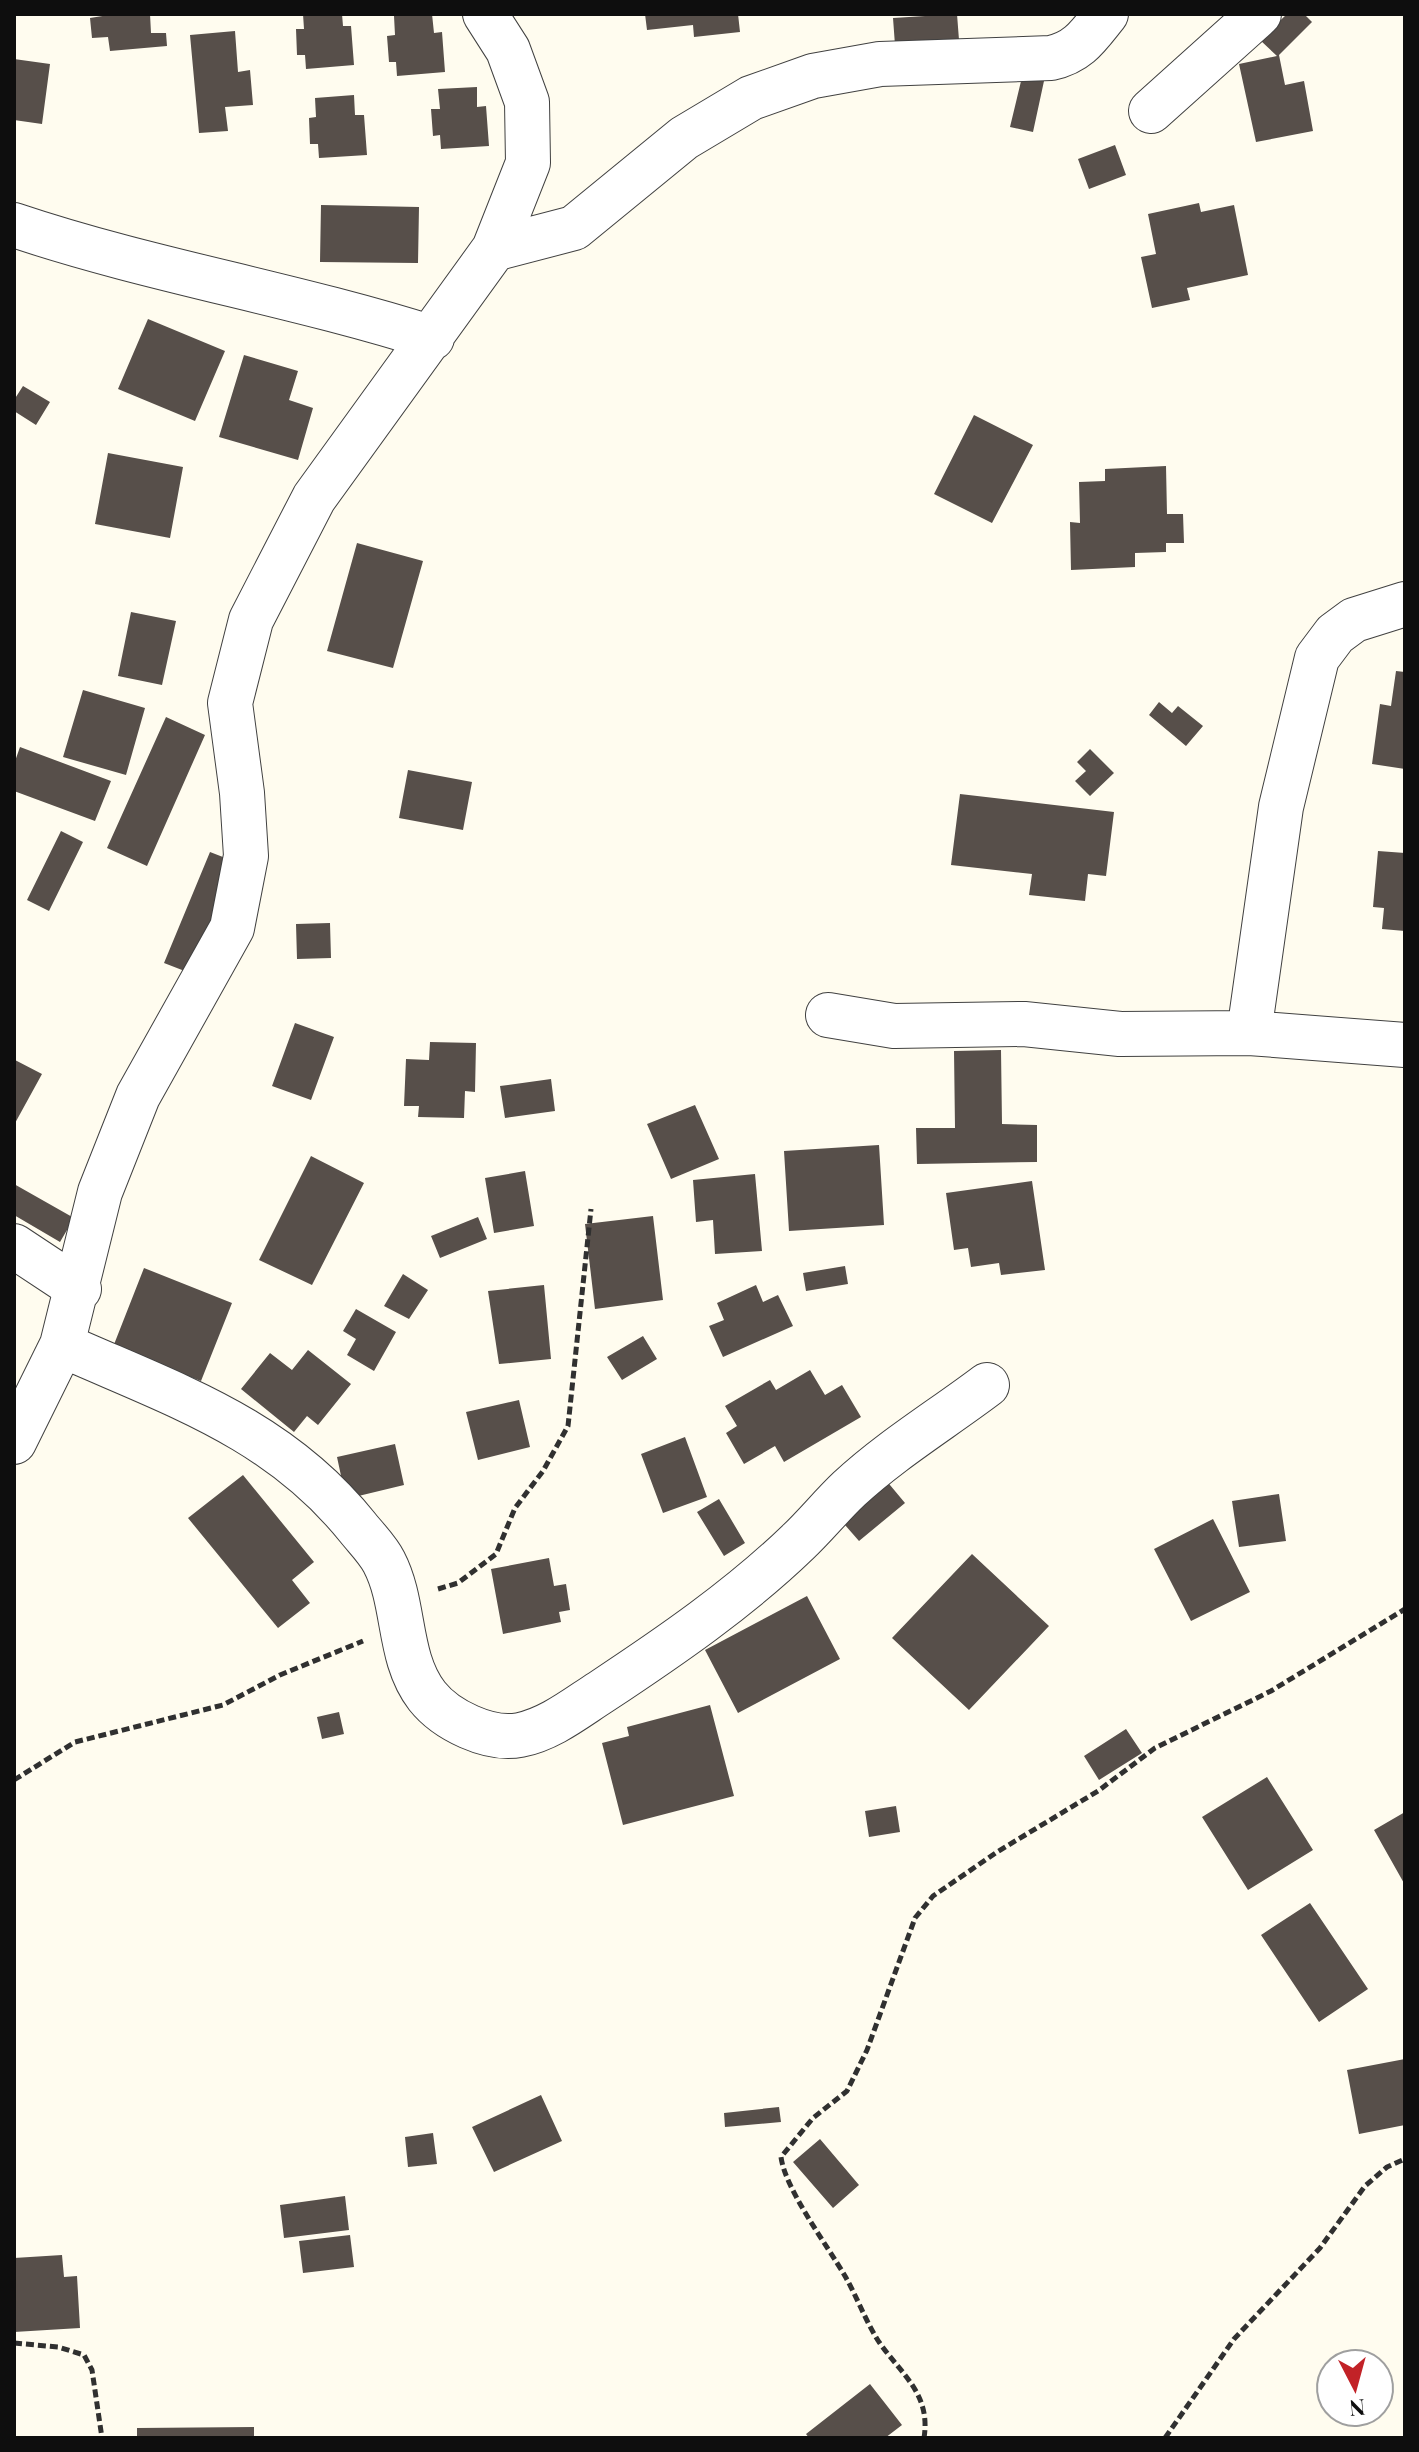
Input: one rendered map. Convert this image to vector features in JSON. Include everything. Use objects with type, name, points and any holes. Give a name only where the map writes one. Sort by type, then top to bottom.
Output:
[{"type":"street","points":[[14,1442],[62,1345],[79,1289],[100,1192],[138,1096],[232,928],[246,856],[242,793],[230,703],[251,620],[314,498],[494,249],[528,163],[527,102],[508,50],[485,14]]},
{"type":"street","points":[[494,249],[574,228],[684,138],[751,98],[813,76],[880,64],[1051,58],[1069,54],[1082,45],[1106,14]]},
{"type":"street","points":[[1151,111],[1259,14]]},
{"type":"street","points":[[14,225],[145,264],[356,314],[432,338]]},
{"type":"street","points":[[1249,1033],[1281,807],[1317,658],[1335,634],[1354,620],[1405,604]]},
{"type":"street","points":[[828,1015],[894,1026],[1024,1024],[1120,1034],[1249,1033],[1405,1045]]},
{"type":"street","points":[[14,1246],[79,1289]]},
{"type":"street","points":[[62,1345],[193,1400],[265,1441],[336,1500],[384,1561],[422,1689],[441,1710],[476,1728],[504,1737],[531,1732],[559,1719],[666,1649],[796,1544],[850,1488],[987,1385]]},
{"type":"path","points":[[14,1780],[75,1742],[223,1705],[458,1583],[496,1554],[515,1508],[543,1471],[568,1426],[591,1209]]},
{"type":"path","points":[[924,2438],[926,2410],[917,2389],[879,2341],[817,2227],[786,2178],[781,2157],[813,2118],[847,2091],[867,2050],[921,1907],[997,1852],[1098,1791],[1155,1748],[1271,1691],[1405,1609]]},
{"type":"path","points":[[1165,2438],[1234,2339],[1320,2248],[1365,2186],[1387,2167],[1405,2159]]},
{"type":"path","points":[[14,2343],[58,2347],[84,2355],[92,2370],[102,2438]]},
{"type":"building","points":[[150,14],[151,33],[166,33],[167,46],[110,51],[108,37],[92,38],[90,18]]},
{"type":"building","points":[[303,14],[342,14],[343,26],[351,26],[354,65],[306,69],[305,55],[297,55],[296,29],[304,29]]},
{"type":"building","points":[[432,14],[434,33],[442,32],[445,72],[397,76],[396,62],[389,62],[387,36],[395,35],[394,16]]},
{"type":"building","points":[[645,14],[738,14],[740,32],[694,37],[693,25],[647,30]]},
{"type":"building","points":[[957,14],[959,40],[895,45],[893,18]]},
{"type":"building","points":[[1287,14],[1304,14],[1312,22],[1279,55],[1285,85],[1304,81],[1313,131],[1256,142],[1239,64],[1277,56],[1260,40]]},
{"type":"building","points":[[235,31],[238,72],[250,70],[253,105],[225,107],[228,131],[199,133],[190,35]]},
{"type":"building","points":[[14,59],[50,64],[42,124],[14,120]]},
{"type":"building","points":[[1022,77],[1044,81],[1033,132],[1010,127]]},
{"type":"building","points":[[477,87],[477,107],[486,106],[489,146],[441,149],[440,135],[433,136],[431,109],[440,109],[438,89]]},
{"type":"building","points":[[354,95],[355,115],[364,115],[367,155],[319,158],[318,144],[310,144],[309,118],[316,117],[315,98]]},
{"type":"building","points":[[1115,145],[1126,175],[1089,189],[1078,159]]},
{"type":"building","points":[[1199,203],[1201,212],[1234,205],[1248,275],[1187,288],[1190,300],[1152,308],[1141,257],[1156,254],[1148,214]]},
{"type":"building","points":[[321,205],[419,207],[418,263],[320,262]]},
{"type":"building","points":[[148,319],[225,351],[195,421],[118,389]]},
{"type":"building","points":[[244,355],[298,371],[289,400],[313,408],[298,460],[219,437]]},
{"type":"building","points":[[23,386],[50,402],[36,425],[14,411],[14,400]]},
{"type":"building","points":[[974,415],[1033,445],[992,523],[934,494]]},
{"type":"building","points":[[108,453],[183,467],[170,538],[95,524]]},
{"type":"building","points":[[1166,466],[1167,514],[1183,514],[1184,543],[1166,543],[1166,552],[1135,553],[1135,567],[1071,570],[1070,522],[1080,523],[1079,482],[1105,481],[1105,469]]},
{"type":"building","points":[[357,543],[423,561],[393,668],[327,651]]},
{"type":"building","points":[[131,612],[176,621],[162,685],[118,676]]},
{"type":"building","points":[[1396,671],[1405,672],[1405,769],[1372,764],[1380,704],[1391,706]]},
{"type":"building","points":[[83,690],[145,708],[126,775],[63,757]]},
{"type":"building","points":[[1159,702],[1172,713],[1178,706],[1203,726],[1186,746],[1149,715]]},
{"type":"building","points":[[166,717],[205,735],[147,866],[107,848]]},
{"type":"building","points":[[20,747],[111,781],[95,821],[14,791],[14,764]]},
{"type":"building","points":[[1090,749],[1114,773],[1090,796],[1075,781],[1086,771],[1077,762]]},
{"type":"building","points":[[408,770],[472,782],[463,830],[399,818]]},
{"type":"building","points":[[960,794],[1114,812],[1106,876],[1088,874],[1085,901],[1029,895],[1032,874],[951,865]]},
{"type":"building","points":[[61,831],[83,842],[49,911],[27,900]]},
{"type":"building","points":[[1378,851],[1405,853],[1405,931],[1382,929],[1384,908],[1373,907]]},
{"type":"building","points":[[210,852],[241,864],[195,975],[164,963]]},
{"type":"building","points":[[330,923],[331,958],[297,959],[296,924]]},
{"type":"building","points":[[295,1023],[334,1037],[311,1100],[272,1086]]},
{"type":"building","points":[[430,1042],[476,1043],[475,1092],[465,1091],[464,1118],[418,1117],[419,1106],[404,1106],[406,1059],[429,1060]]},
{"type":"building","points":[[1001,1050],[1002,1124],[1037,1125],[1037,1162],[917,1164],[916,1128],[955,1128],[954,1051]]},
{"type":"building","points":[[14,1062],[42,1074],[14,1125]]},
{"type":"building","points":[[551,1079],[555,1111],[505,1118],[500,1086]]},
{"type":"building","points":[[695,1105],[719,1159],[671,1179],[647,1124]]},
{"type":"building","points":[[879,1145],[884,1225],[789,1231],[784,1151]]},
{"type":"building","points":[[311,1156],[364,1183],[312,1285],[259,1260]]},
{"type":"building","points":[[525,1171],[534,1226],[494,1233],[485,1178]]},
{"type":"building","points":[[755,1174],[762,1251],[715,1254],[713,1220],[696,1222],[693,1180]]},
{"type":"building","points":[[1032,1181],[1045,1270],[1001,1275],[999,1263],[971,1267],[968,1248],[954,1250],[946,1193]]},
{"type":"building","points":[[14,1184],[74,1218],[60,1242],[14,1215]]},
{"type":"building","points":[[653,1216],[663,1300],[595,1309],[585,1224]]},
{"type":"building","points":[[478,1217],[487,1239],[440,1258],[431,1236]]},
{"type":"building","points":[[845,1266],[848,1284],[806,1291],[803,1273]]},
{"type":"building","points":[[144,1268],[232,1303],[201,1381],[113,1347]]},
{"type":"building","points":[[403,1274],[428,1290],[409,1319],[384,1306]]},
{"type":"building","points":[[544,1285],[551,1359],[499,1364],[488,1291]]},
{"type":"building","points":[[756,1285],[763,1302],[778,1295],[793,1326],[723,1357],[709,1326],[724,1320],[717,1303]]},
{"type":"building","points":[[356,1309],[396,1332],[374,1371],[347,1355],[356,1339],[343,1331]]},
{"type":"building","points":[[643,1336],[657,1359],[622,1380],[607,1357]]},
{"type":"building","points":[[308,1350],[351,1384],[318,1425],[307,1416],[294,1432],[241,1389],[270,1353],[292,1370]]},
{"type":"building","points":[[810,1370],[825,1395],[842,1385],[861,1417],[784,1462],[775,1446],[744,1464],[726,1433],[737,1426],[725,1406],[770,1380],[776,1390]]},
{"type":"building","points":[[519,1400],[530,1447],[478,1460],[466,1412]]},
{"type":"building","points":[[685,1437],[707,1497],[663,1513],[641,1454]]},
{"type":"building","points":[[395,1444],[404,1485],[346,1499],[337,1457]]},
{"type":"building","points":[[243,1475],[314,1562],[292,1580],[310,1603],[278,1628],[188,1518]]},
{"type":"building","points":[[885,1479],[905,1503],[859,1541],[838,1517]]},
{"type":"building","points":[[1279,1494],[1286,1541],[1239,1547],[1232,1501]]},
{"type":"building","points":[[719,1499],[745,1543],[724,1556],[697,1512]]},
{"type":"building","points":[[1213,1519],[1250,1592],[1191,1621],[1154,1549]]},
{"type":"building","points":[[972,1554],[1049,1626],[969,1710],[892,1638]]},
{"type":"building","points":[[549,1558],[554,1586],[566,1584],[570,1610],[559,1612],[561,1622],[503,1634],[491,1569]]},
{"type":"building","points":[[807,1596],[840,1659],[738,1713],[705,1650]]},
{"type":"building","points":[[710,1705],[734,1796],[623,1825],[602,1743],[629,1736],[627,1727]]},
{"type":"building","points":[[339,1712],[344,1734],[322,1739],[317,1717]]},
{"type":"building","points":[[1126,1729],[1142,1753],[1099,1780],[1084,1756]]},
{"type":"building","points":[[1267,1777],[1313,1850],[1248,1890],[1202,1817]]},
{"type":"building","points":[[896,1806],[900,1832],[869,1837],[865,1811]]},
{"type":"building","points":[[1405,1812],[1405,1885],[1374,1830]]},
{"type":"building","points":[[1310,1903],[1368,1989],[1319,2022],[1261,1935]]},
{"type":"building","points":[[1405,2059],[1405,2125],[1359,2134],[1347,2070]]},
{"type":"building","points":[[541,2095],[562,2141],[494,2172],[472,2127]]},
{"type":"building","points":[[779,2107],[781,2122],[725,2127],[724,2113]]},
{"type":"building","points":[[433,2133],[437,2164],[408,2167],[405,2137]]},
{"type":"building","points":[[820,2139],[859,2185],[833,2208],[793,2162]]},
{"type":"building","points":[[345,2196],[349,2230],[284,2238],[280,2205]]},
{"type":"building","points":[[350,2235],[354,2267],[303,2273],[299,2241]]},
{"type":"building","points":[[62,2255],[64,2277],[77,2276],[80,2328],[14,2332],[14,2258]]},
{"type":"building","points":[[870,2384],[902,2425],[885,2438],[809,2438],[806,2434]]},
{"type":"building","points":[[254,2427],[254,2438],[137,2438],[137,2428]]}]
